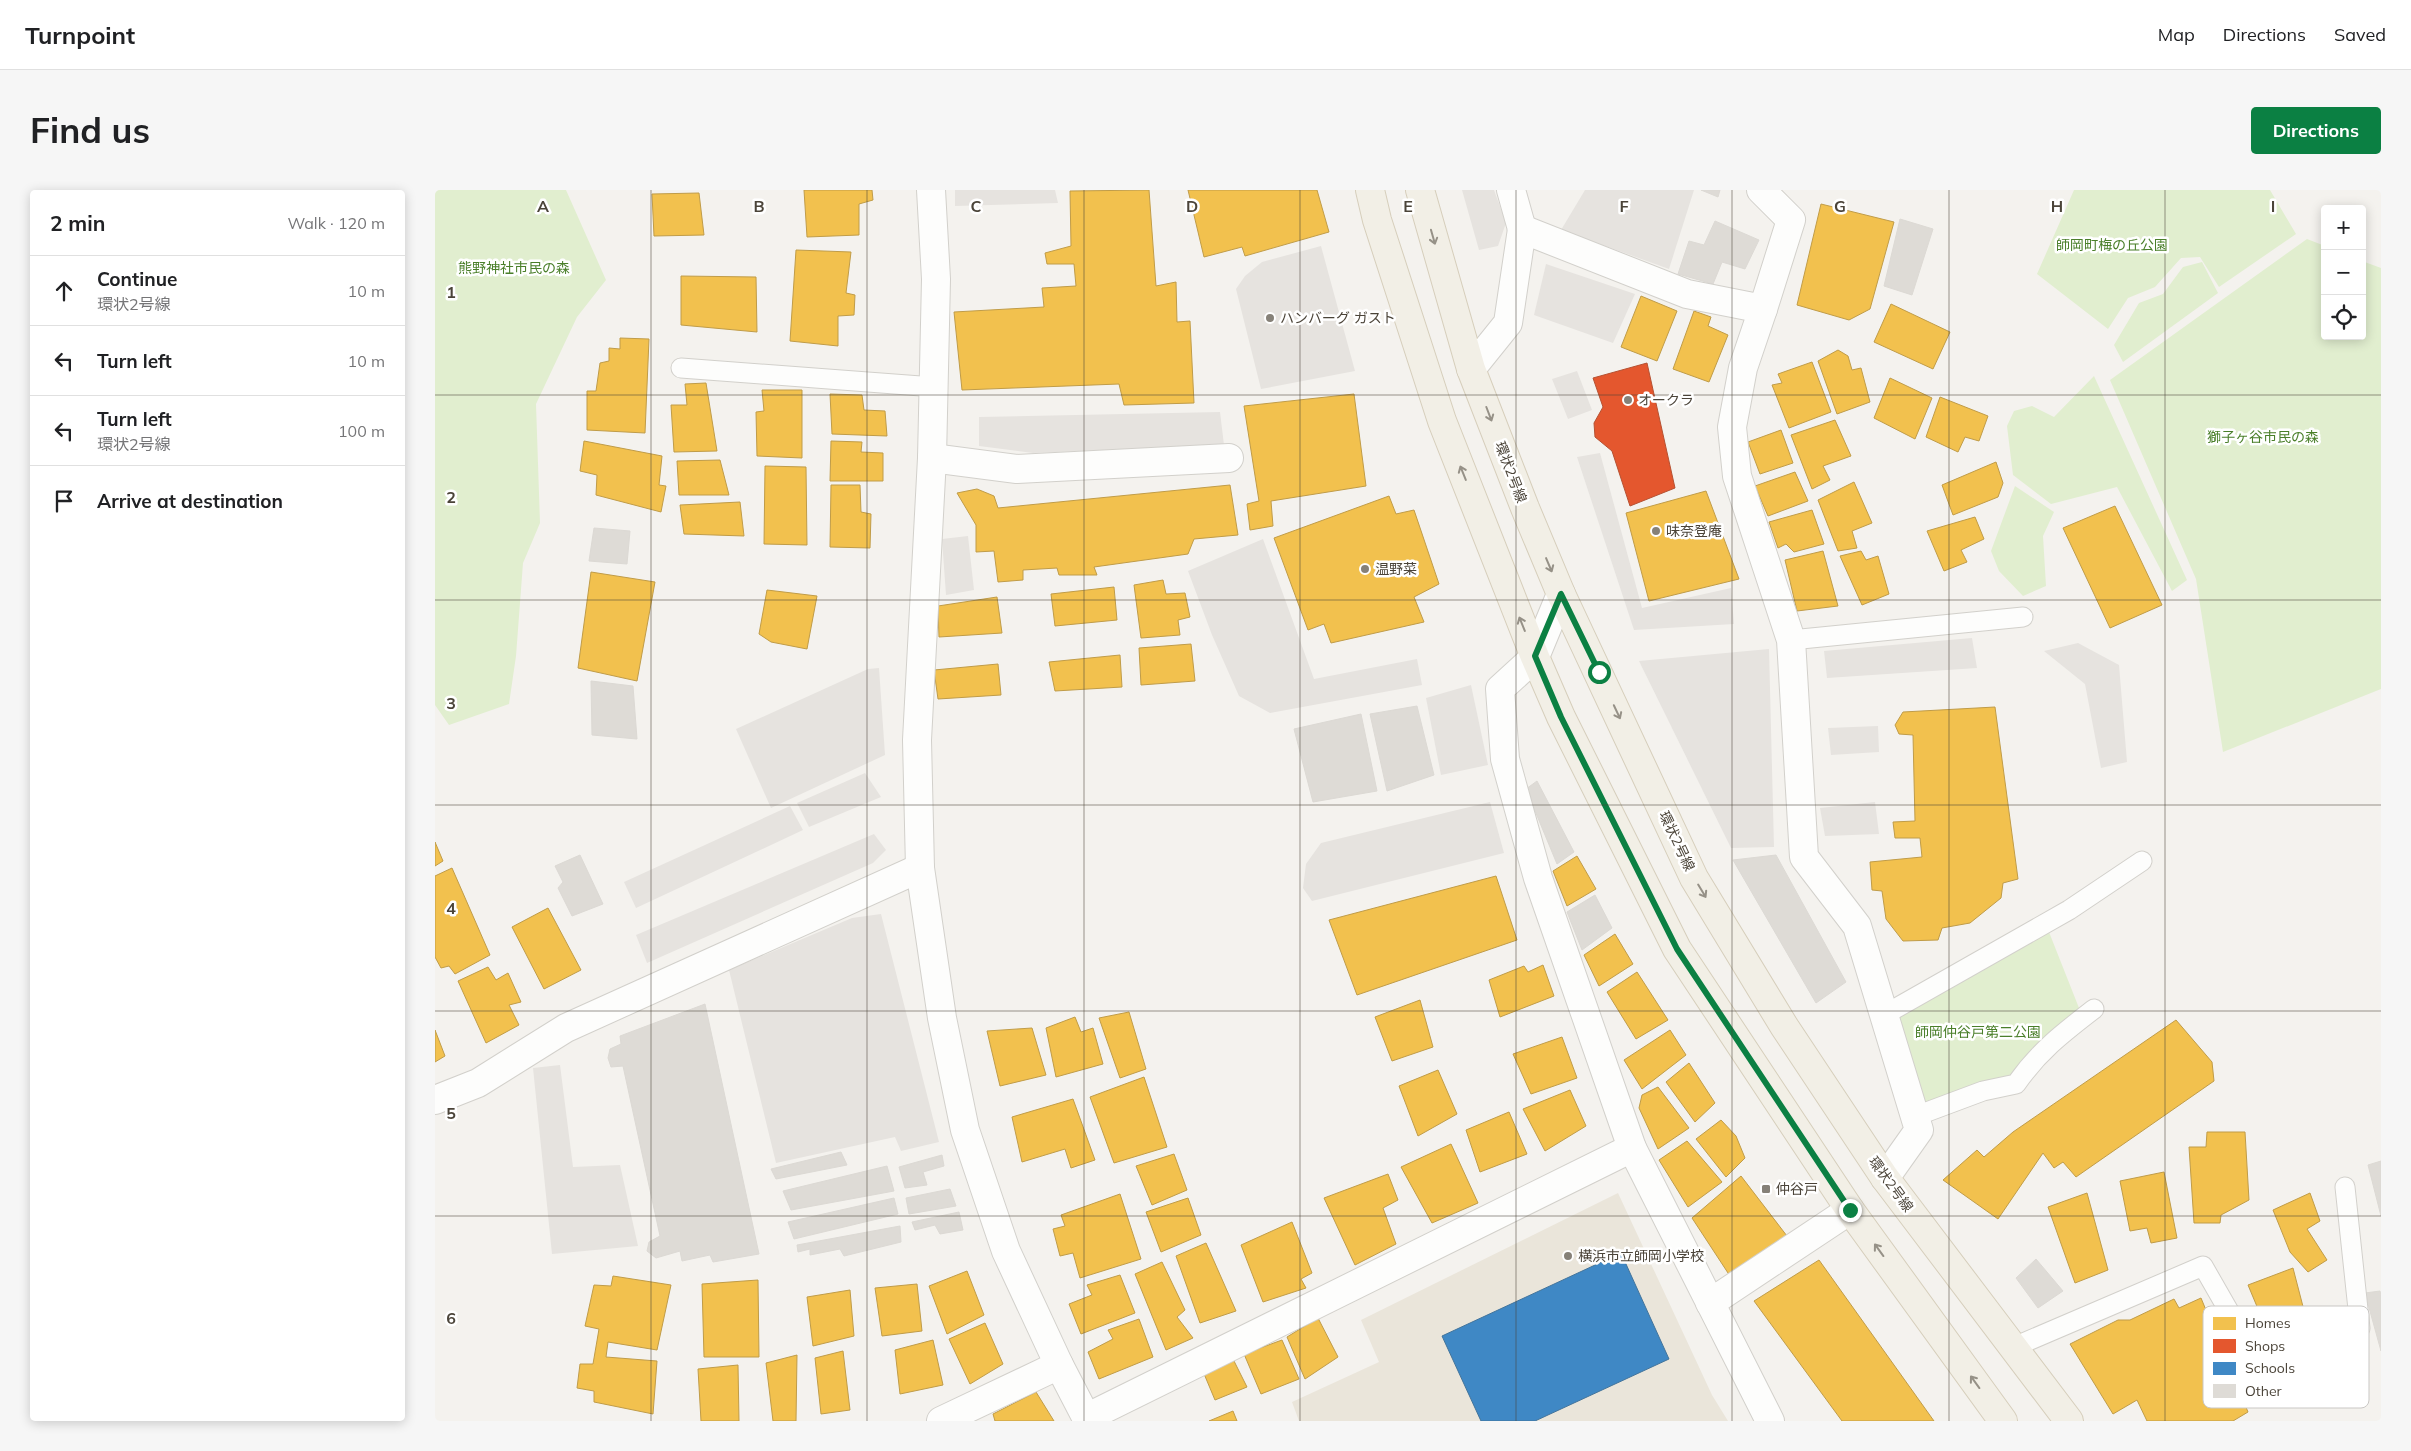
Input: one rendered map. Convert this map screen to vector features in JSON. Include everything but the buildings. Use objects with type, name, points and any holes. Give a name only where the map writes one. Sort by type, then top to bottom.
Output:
[{"type":"main road","points":[[1370,190],[1377,220],[1442,421],[1535,656],[1561,717],[1677,949],[1850,1210],[2003,1421]]},
{"type":"main road","name":"環状2号線","points":[[1420,190],[1471,368],[1525,508],[1561,594],[1694,878],[1784,1026],[1885,1178],[2069,1421]]},
{"type":"street","points":[[931,190],[936,279],[932,458],[917,740],[920,868],[942,1018],[965,1130],[1006,1252],[1059,1365],[1087,1419],[1632,1148]]},
{"type":"street","points":[[1471,368],[1508,323],[1521,230],[1511,190]]},
{"type":"street","points":[[1761,190],[1791,220],[1743,368],[1732,427],[1737,476],[1791,640],[1804,857],[1857,926],[1919,1130],[1885,1178]]},
{"type":"street","points":[[1521,230],[1687,294],[1763,309]]},
{"type":"street","points":[[932,458],[1017,469],[1229,458]]},
{"type":"street","points":[[1561,594],[1535,656],[1500,689],[1505,759],[1538,878],[1632,1148],[1771,1421]]},
{"type":"street","points":[[435,1100],[478,1083],[566,1028],[920,868]]},
{"type":"street","points":[[1710,1303],[1850,1210]]},
{"type":"street","points":[[941,1421],[1059,1365]]},
{"type":"lane","points":[[681,368],[934,387]]},
{"type":"lane","points":[[1791,640],[2023,617]]},
{"type":"lane","points":[[1884,1014],[2069,910],[2142,861]]},
{"type":"lane","points":[[1915,1116],[1983,1091],[2016,1084],[2034,1059],[2058,1036],[2094,1009]]},
{"type":"lane","points":[[2345,1187],[2358,1306]]},
{"type":"lane","points":[[2014,1347],[2203,1266],[2226,1306]]},
{"type":"shaded area","points":[[955,190],[1055,190],[1058,203],[955,206]]},
{"type":"shaded area","points":[[1462,190],[1494,190],[1506,223],[1498,246],[1479,250]]},
{"type":"shaded area","points":[[1585,190],[1694,190],[1669,269],[1561,230]]},
{"type":"shaded area","points":[[1321,246],[1355,371],[1261,389],[1236,289],[1245,276],[1262,262]]},
{"type":"shaded area","points":[[1546,264],[1635,294],[1613,343],[1534,315]]},
{"type":"shaded area","points":[[1577,371],[1592,410],[1568,419],[1552,379]]},
{"type":"shaded area","points":[[1220,412],[1224,445],[1033,453],[979,446],[979,417]]},
{"type":"shaded area","points":[[1600,453],[1642,608],[1731,588],[1734,624],[1634,630],[1577,457]]},
{"type":"shaded area","points":[[968,536],[974,590],[946,595],[942,539]]},
{"type":"shaded area","points":[[1263,539],[1314,679],[1417,659],[1422,685],[1270,713],[1239,696],[1212,635],[1188,571]]},
{"type":"shaded area","points":[[1972,638],[1977,668],[1827,678],[1824,651]]},
{"type":"shaded area","points":[[2078,643],[2119,665],[2127,762],[2101,768],[2085,684],[2044,651]]},
{"type":"shaded area","points":[[1769,649],[1774,847],[1731,848],[1639,661]]},
{"type":"shaded area","points":[[879,668],[885,755],[771,808],[736,729],[868,669]]},
{"type":"shaded area","points":[[1471,685],[1488,765],[1441,775],[1426,698]]},
{"type":"shaded area","points":[[1878,726],[1879,752],[1831,755],[1828,728]]},
{"type":"shaded area","points":[[865,773],[881,797],[809,827],[797,803]]},
{"type":"shaded area","points":[[1490,802],[1504,853],[1312,901],[1303,888],[1306,864],[1321,843]]},
{"type":"shaded area","points":[[1875,802],[1879,834],[1825,836],[1820,808]]},
{"type":"shaded area","points":[[790,806],[803,830],[636,908],[624,882]]},
{"type":"shaded area","points":[[874,834],[886,850],[873,863],[647,963],[636,935]]},
{"type":"shaded area","points":[[881,914],[939,1142],[901,1151],[895,1137],[776,1163],[729,970],[852,918]]},
{"type":"shaded area","points":[[560,1065],[573,1167],[620,1165],[638,1246],[552,1254],[533,1068]]},
{"type":"shaded area","name":"横浜市立師岡小学校","points":[[1618,1193],[1712,1395],[1728,1421],[1299,1421],[1292,1402],[1379,1362],[1361,1320]]},
{"type":"green space","name":"熊野神社市民の森","points":[[435,190],[566,190],[606,280],[577,317],[536,404],[540,523],[523,563],[516,656],[509,704],[449,725],[435,705]]},
{"type":"green space","name":"師岡町梅の丘公園","points":[[2074,190],[2270,190],[2296,234],[2219,287],[2200,257],[2181,258],[2155,287],[2128,298],[2108,329],[2037,274]]},
{"type":"green space","name":"獅子ヶ谷市民の森","points":[[2307,239],[2321,244],[2321,340],[2366,340],[2366,262],[2381,268],[2381,689],[2223,752],[2196,579],[2110,380]]},
{"type":"green space","points":[[2202,262],[2218,293],[2123,362],[2114,345],[2139,303],[2163,294],[2183,267]]},
{"type":"green space","points":[[2094,376],[2187,580],[2172,591],[2117,487],[2051,504],[2013,475],[2007,426],[2014,411],[2032,406],[2054,417]]},
{"type":"green space","points":[[2015,486],[2054,512],[2043,536],[2046,586],[2023,596],[1999,571],[1991,551]]},
{"type":"green space","name":"師岡仲谷戸第二公園","points":[[2047,927],[2081,1013],[2012,1078],[1919,1107],[1892,1020]]},
{"type":"place","name":"ハンバーグ ガスト","points":[[1270,318]]},
{"type":"place","name":"オークラ","points":[[1628,400]]},
{"type":"place","name":"味奈登庵","points":[[1656,531]]},
{"type":"place","name":"温野菜","points":[[1365,569]]},
{"type":"place","name":"仲谷戸","points":[[1766,1189]]},
{"type":"place","name":"横浜市立師岡小学校","points":[[1568,1256]]},
{"type":"route","points":[[1599,672],[1561,594],[1535,656],[1561,717],[1677,949],[1850,1210]]}]
